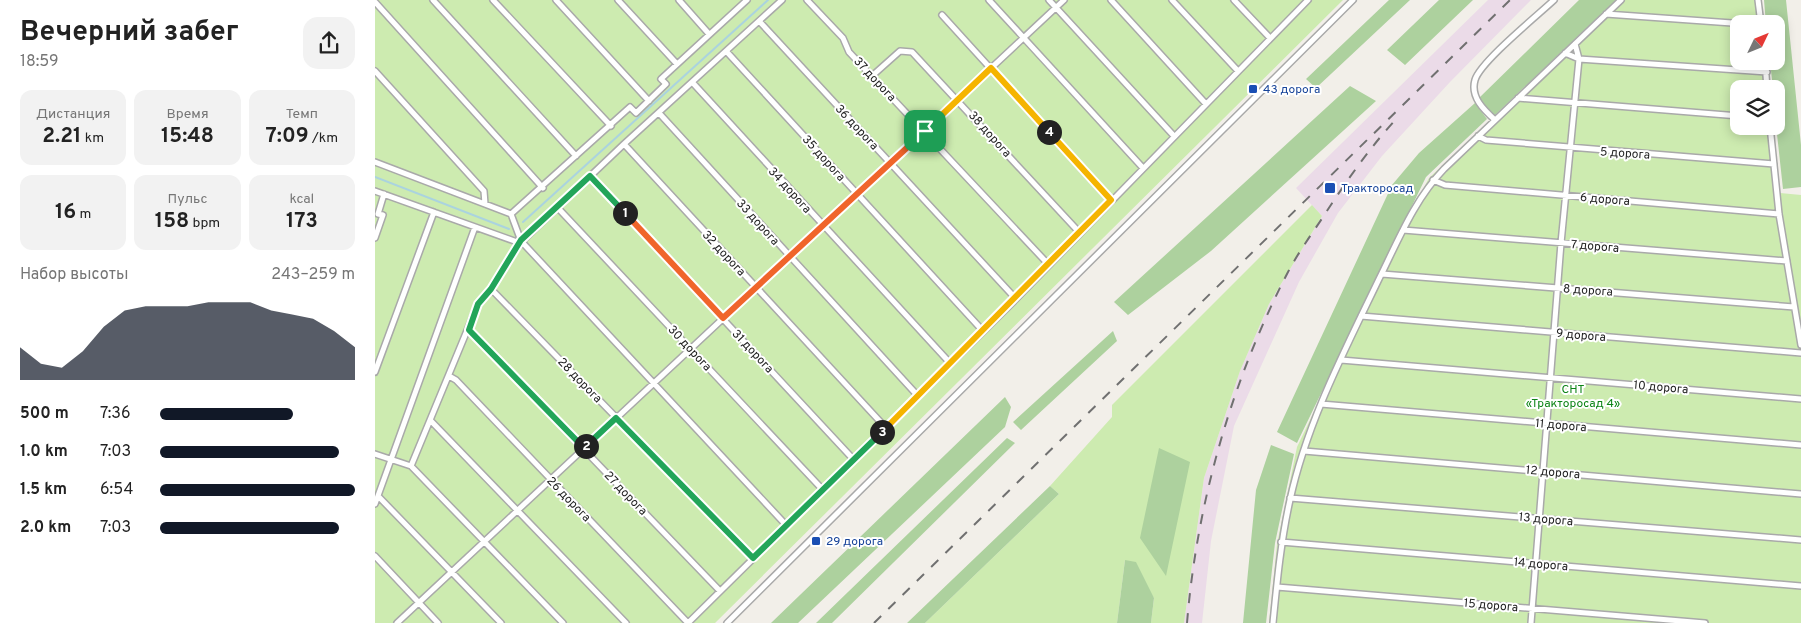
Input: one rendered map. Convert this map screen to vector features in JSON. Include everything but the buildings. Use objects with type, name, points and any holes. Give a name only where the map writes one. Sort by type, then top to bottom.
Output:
[{"type":"street","points":[[433,0],[576,156]]},
{"type":"street","points":[[493,0],[611,126]]},
{"type":"street","points":[[556,0],[649,101]]},
{"type":"street","points":[[618,0],[677,64]]},
{"type":"street","points":[[679,0],[709,34]]},
{"type":"street","points":[[511,214],[543,188],[630,107],[636,113],[666,84],[661,79],[746,0]]},
{"type":"street","points":[[411,466],[469,330],[478,304],[491,289],[521,242],[557,206],[782,0]]},
{"type":"street","name":"37 дорога","points":[[807,0],[843,38],[849,52],[1049,264]]},
{"type":"street","points":[[989,0],[1143,168]]},
{"type":"street","points":[[1049,0],[1174,136]]},
{"type":"street","points":[[397,623],[1064,0]]},
{"type":"street","points":[[1111,0],[1206,104]]},
{"type":"street","points":[[1172,0],[1238,71]]},
{"type":"street","points":[[1235,0],[1270,38]]},
{"type":"street","points":[[688,623],[1016,299],[1079,232],[1308,0]]},
{"type":"street","points":[[727,623],[1353,0]]},
{"type":"street","points":[[1495,120],[1482,109],[1476,96],[1475,80],[1486,64],[1554,0]]},
{"type":"street","points":[[1273,623],[1281,542],[1290,498],[1304,450],[1321,404],[1403,230],[1433,180],[1621,0]]},
{"type":"street","points":[[1758,0],[1760,15]]},
{"type":"street","points":[[375,2],[543,188]]},
{"type":"street","points":[[1606,14],[1730,23]]},
{"type":"street","points":[[942,15],[1111,200]]},
{"type":"street","name":"36 дорога","points":[[759,21],[1016,299]]},
{"type":"street","points":[[1531,623],[1561,243],[1571,149],[1573,104],[1579,59],[1575,44]]},
{"type":"street","name":"35 дорога","points":[[726,51],[983,331]]},
{"type":"street","name":"38 дорога","points":[[872,76],[900,51],[913,52],[1079,232]]},
{"type":"street","points":[[1565,53],[1579,59],[1767,72],[1767,80]]},
{"type":"street","points":[[375,71],[484,191],[485,204]]},
{"type":"street","name":"34 дорога","points":[[692,82],[950,363]]},
{"type":"street","points":[[1519,98],[1573,104],[1730,115]]},
{"type":"street","name":"33 дорога","points":[[659,113],[918,396]]},
{"type":"street","points":[[1771,135],[1779,214],[1801,345]]},
{"type":"street","name":"5 дорога","points":[[1478,136],[1486,140],[1571,149],[1774,164]]},
{"type":"street","name":"32 дорога","points":[[624,144],[886,428]]},
{"type":"street","points":[[375,162],[511,214],[521,242],[786,525]]},
{"type":"street","name":"31 дорога","points":[[590,176],[854,460]]},
{"type":"street","name":"6 дорога","points":[[1433,180],[1445,185],[1779,214]]},
{"type":"street","points":[[375,190],[521,242]]},
{"type":"street","points":[[375,238],[383,215],[378,214],[385,194]]},
{"type":"street","name":"30 дорога","points":[[557,206],[823,490]]},
{"type":"street","points":[[375,372],[434,212]]},
{"type":"street","points":[[375,504],[475,227]]},
{"type":"street","name":"7 дорога","points":[[1403,230],[1787,261]]},
{"type":"street","name":"8 дорога","points":[[1382,274],[1795,307]]},
{"type":"street","name":"28 дорога","points":[[491,289],[753,558]]},
{"type":"street","name":"9 дорога","points":[[1361,316],[1801,353]]},
{"type":"street","name":"27 дорога","points":[[469,330],[720,591]]},
{"type":"street","name":"10 дорога","points":[[1341,360],[1801,399]]},
{"type":"street","name":"26 дорога","points":[[449,376],[456,380],[688,623]]},
{"type":"street","name":"11 дорога","points":[[1321,404],[1801,445]]},
{"type":"street","points":[[431,421],[626,623]]},
{"type":"street","name":"12 дорога","points":[[1304,450],[1801,494]]},
{"type":"street","points":[[375,454],[411,466],[563,623]]},
{"type":"street","points":[[378,496],[501,623]]},
{"type":"street","name":"13 дорога","points":[[1290,498],[1801,540]]},
{"type":"street","name":"14 дорога","points":[[1281,542],[1801,586]]},
{"type":"street","points":[[375,556],[438,623]]},
{"type":"street","name":"15 дорога","points":[[1277,587],[1705,623]]},
{"type":"shaded area","points":[[1488,0],[1531,0],[1450,82],[1382,156],[1338,213],[1299,282],[1234,426],[1211,541],[1202,623],[1184,623],[1204,478],[1240,371],[1269,304],[1322,216],[1296,188]]},
{"type":"green space","points":[[375,0],[1343,0],[715,623],[375,623]]},
{"type":"green space","points":[[1389,0],[1410,0],[1316,88],[1306,79]]},
{"type":"green space","points":[[1439,0],[1473,0],[1405,65],[1387,50]]},
{"type":"green space","points":[[1579,0],[1616,0],[1494,116],[1479,98]]},
{"type":"green space","name":"СНТ «Тракторосад 4»","points":[[1618,0],[1760,0],[1762,15],[1730,15],[1730,70],[1768,70],[1769,80],[1730,80],[1730,135],[1774,135],[1780,193],[1801,195],[1801,623],[1269,623],[1277,544],[1297,447],[1404,225],[1429,178]]},
{"type":"green space","points":[[1764,0],[1786,0],[1801,145],[1801,187],[1783,189],[1777,135],[1785,135],[1785,80],[1772,80],[1771,70],[1785,70],[1785,15],[1765,15]]},
{"type":"green space","points":[[1350,86],[1376,101],[1211,251],[1128,315],[1114,302]]},
{"type":"green space","points":[[1475,103],[1487,119],[1426,177],[1297,443],[1277,432],[1392,185],[1419,153]]},
{"type":"green space","points":[[1312,205],[1322,216],[1269,304],[1240,371],[1204,478],[1184,623],[1151,623],[1154,598],[1125,560],[1117,623],[925,623],[1059,494],[1050,486],[1112,417],[1112,405]]},
{"type":"green space","points":[[1113,331],[1117,341],[1021,430],[1013,422]]},
{"type":"green space","points":[[1005,397],[1011,407],[1005,427],[798,623],[771,623]]},
{"type":"green space","points":[[1007,438],[1015,443],[832,623],[816,623]]},
{"type":"green space","points":[[1271,445],[1294,454],[1275,543],[1266,623],[1243,623],[1256,490]]},
{"type":"green space","points":[[1159,448],[1190,462],[1166,576],[1140,538]]},
{"type":"green space","points":[[1050,486],[1059,494],[925,623],[907,623]]},
{"type":"green space","points":[[1125,560],[1136,562],[1154,598],[1151,623],[1117,623]]},
{"type":"waterway","points":[[523,222],[768,0]]},
{"type":"waterway","points":[[375,177],[509,229]]},
{"type":"railway","points":[[874,623],[1510,0]]},
{"type":"railway","points":[[1187,623],[1199,532],[1209,487],[1220,442],[1250,355],[1268,313],[1296,258],[1358,166],[1398,117]]},
{"type":"place","name":"43 дорога","points":[[1253,89]]},
{"type":"place","name":"Тракторосад","points":[[1330,188]]},
{"type":"place","name":"29 дорога","points":[[816,541]]},
{"type":"route","points":[[991,68],[1111,200],[1016,299],[753,558],[616,418],[584,448],[469,330],[478,304],[491,289],[521,240],[590,176],[723,318],[925,131],[991,68]]}]
